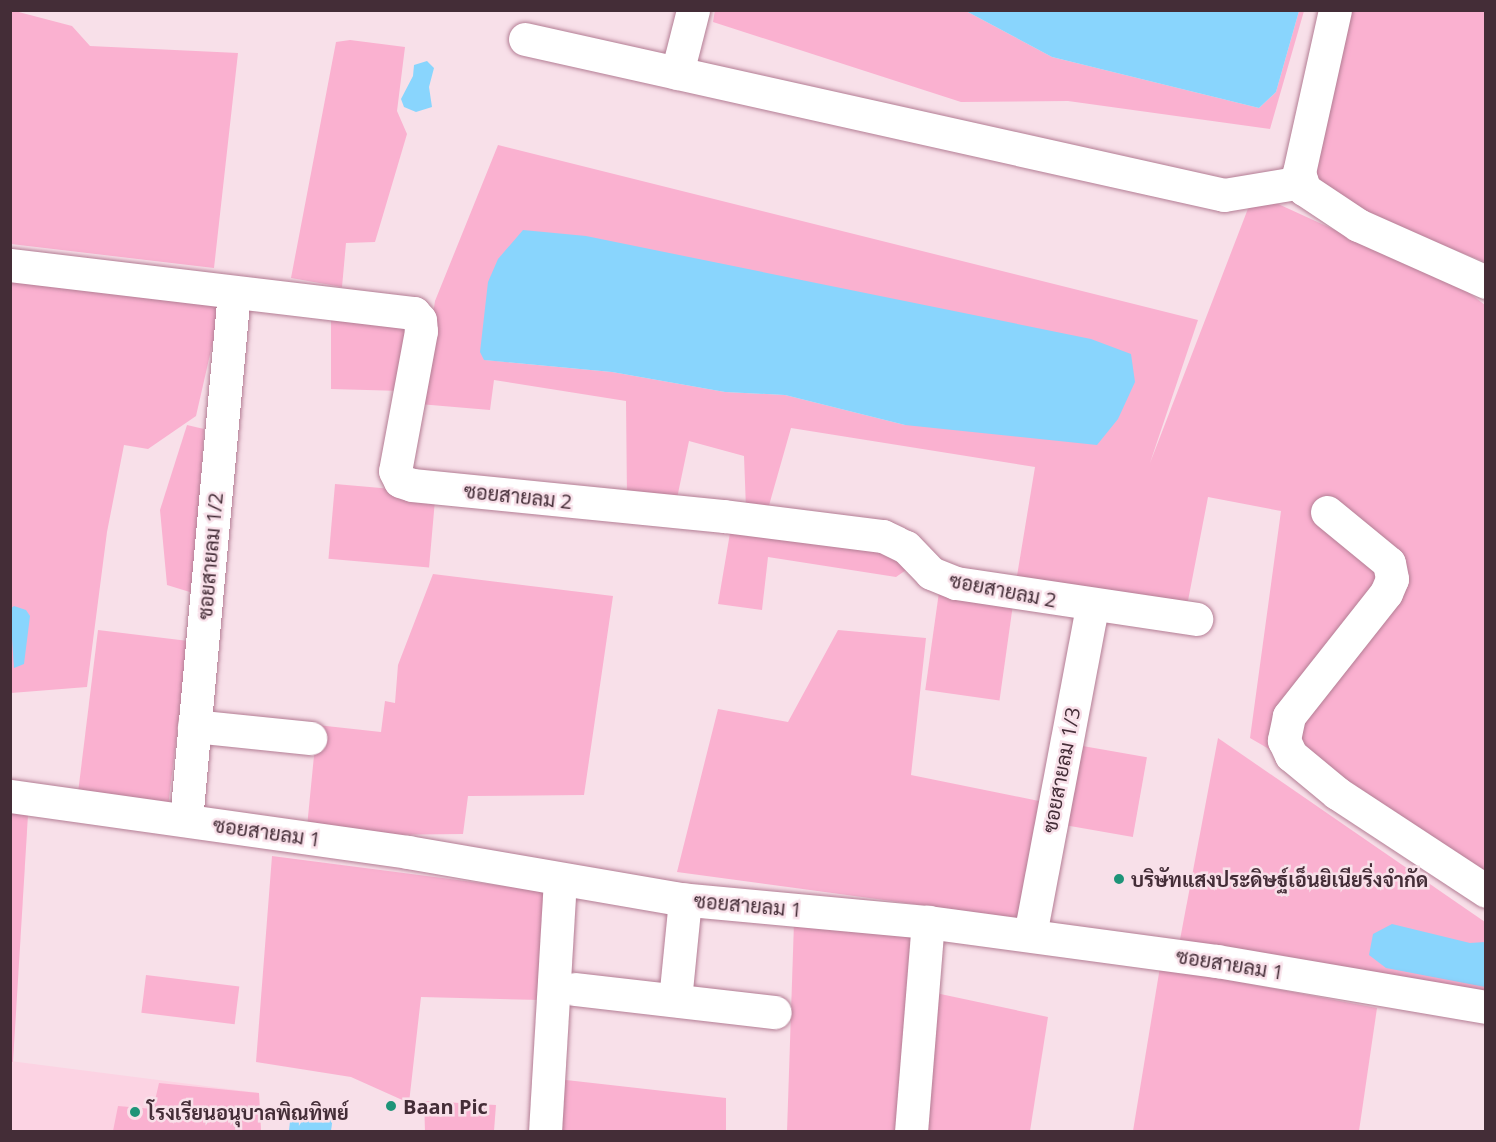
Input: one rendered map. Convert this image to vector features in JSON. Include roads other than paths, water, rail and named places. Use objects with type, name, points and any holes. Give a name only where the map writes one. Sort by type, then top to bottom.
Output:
[{"type":"street","points":[[677,73],[693,10]]},
{"type":"street","points":[[1335,10],[1299,172],[1302,182],[1320,203],[1358,225],[1485,282]]},
{"type":"street","points":[[525,39],[1224,195],[1302,182]]},
{"type":"street","name":"ซอยสายลม 2","points":[[10,265],[234,292],[344,302],[414,313],[420,320],[395,471],[400,481],[412,485],[724,516],[883,536],[906,547],[942,579],[1092,606],[1196,619]]},
{"type":"street","name":"ซอยสายลม 1/2","points":[[186,820],[234,292]]},
{"type":"street","points":[[1327,512],[1389,562],[1392,579],[1386,593],[1289,716],[1284,740],[1291,755],[1337,793],[1485,891]]},
{"type":"street","name":"ซอยสายลม 1/3","points":[[1030,935],[1092,606]]},
{"type":"street","points":[[194,726],[310,738]]},
{"type":"street","name":"ซอยสายลม 1","points":[[10,796],[408,852],[685,900],[928,922],[1217,961],[1485,1007]]},
{"type":"street","points":[[545,1131],[560,879]]},
{"type":"street","points":[[675,1000],[685,900]]},
{"type":"street","points":[[911,1131],[928,922]]},
{"type":"street","points":[[575,989],[775,1012]]},
{"type":"water","points":[[966,11],[1299,11],[1276,92],[1259,108],[1052,57]]},
{"type":"water","points":[[427,61],[434,68],[429,87],[432,107],[416,112],[404,107],[401,99],[413,76],[414,65]]},
{"type":"water","points":[[523,230],[586,236],[1091,339],[1131,354],[1135,382],[1118,419],[1097,445],[905,425],[785,395],[725,392],[612,372],[484,360],[480,352],[488,282],[498,259]]},
{"type":"water","points":[[14,606],[26,610],[30,616],[24,664],[14,668],[10,609]]},
{"type":"water","points":[[1392,924],[1470,943],[1485,942],[1485,987],[1386,968],[1369,955],[1373,934]]},
{"type":"water","points":[[291,1111],[333,1116],[331,1131],[289,1131]]},
{"type":"place","name":"บริษัทแสงประดิษฐ์เอ็นยิเนียริ่งจำกัด","points":[[1119,879]]},
{"type":"place","name":"Baan Pic","points":[[391,1106]]},
{"type":"place","name":"โรงเรียนอนุบาลพิณทิพย์","points":[[135,1112]]}]
